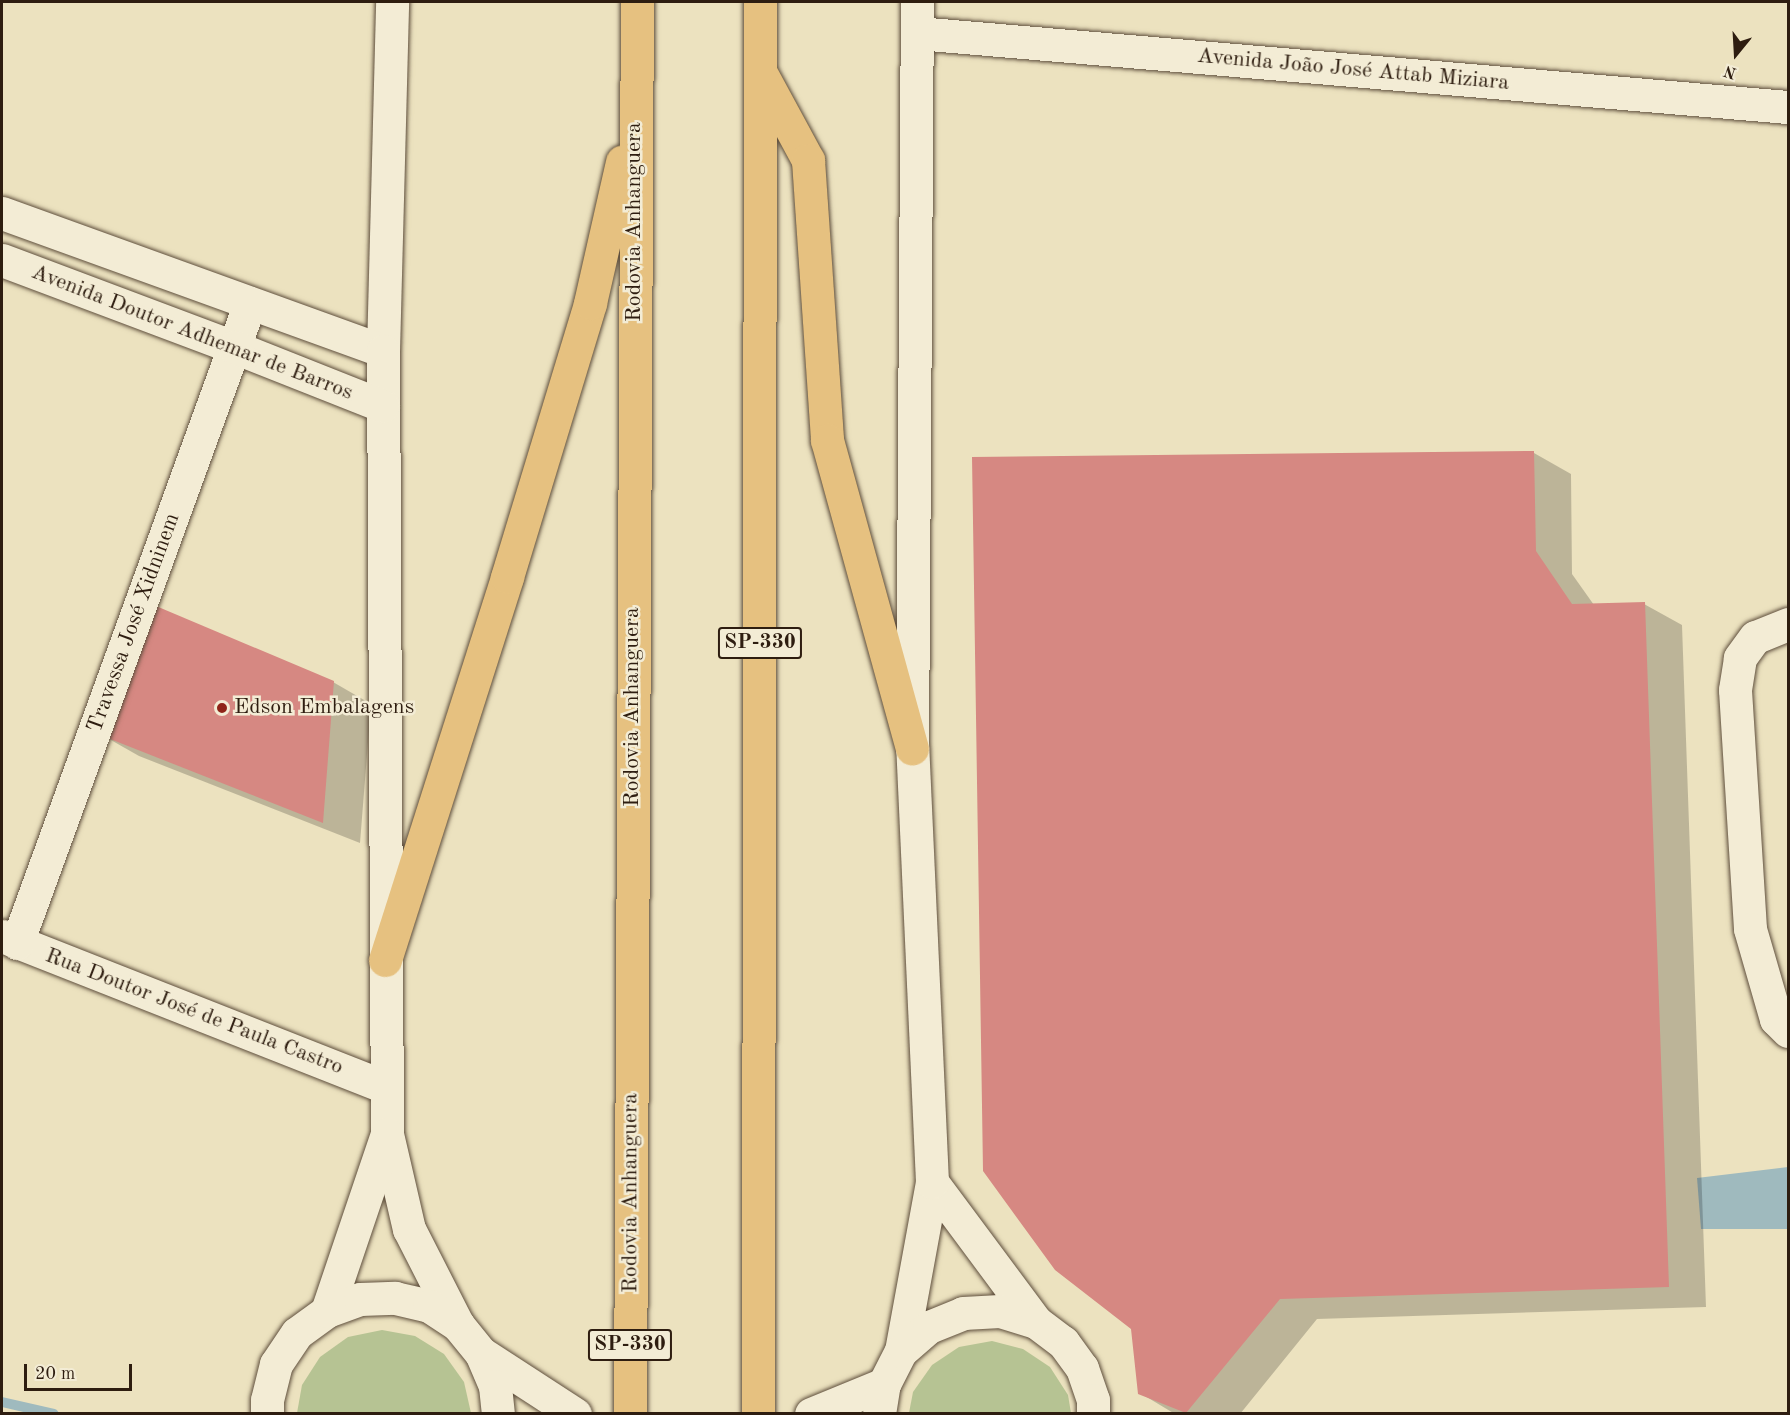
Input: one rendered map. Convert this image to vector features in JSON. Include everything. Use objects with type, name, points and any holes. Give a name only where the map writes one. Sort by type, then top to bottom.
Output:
[{"type":"highway","name":"Rodovia Anhanguera","points":[[630,1413],[637,2]]},
{"type":"highway","name":"SP-330","points":[[758,1413],[760,1285],[760,2]]},
{"type":"highway","points":[[760,72],[808,160],[827,440],[912,748]]},
{"type":"highway","points":[[385,960],[507,577],[590,303],[620,171],[636,84]]},
{"type":"street","points":[[392,2],[383,351],[387,1134],[409,1229],[458,1325],[481,1353],[495,1386],[498,1413]]},
{"type":"street","points":[[811,1413],[882,1399],[901,1351],[932,1182],[912,748],[917,17]]},
{"type":"street","name":"Avenida João José Attab Miziara","points":[[917,17],[1788,107]]},
{"type":"street","name":"Avenida Doutor Adhemar de Barros","points":[[3,217],[383,351]]},
{"type":"street","name":"Avenida Doutor Adhemar de Barros","points":[[2,260],[383,406]]},
{"type":"street","name":"Travessa José Xidninem","points":[[9,940],[250,303]]},
{"type":"street","points":[[1788,624],[1755,637],[1740,658],[1735,690],[1750,929],[1776,1019],[1788,1031]]},
{"type":"street","name":"Rua Doutor José de Paula Castro","points":[[9,940],[386,1087]]},
{"type":"street","points":[[327,1311],[387,1134]]},
{"type":"street","points":[[932,1182],[1036,1322],[1063,1342],[1083,1368],[1093,1400],[1093,1413]]},
{"type":"street","points":[[267,1413],[267,1400],[276,1364],[297,1333],[327,1311],[360,1299],[395,1298],[429,1306],[458,1325]]},
{"type":"street","points":[[901,1351],[929,1327],[963,1313],[1000,1311],[1036,1322]]},
{"type":"street","points":[[481,1353],[575,1413]]},
{"type":"green space","points":[[382,1330],[415,1336],[444,1354],[464,1382],[471,1413],[297,1413],[302,1385],[320,1357],[348,1337]]},
{"type":"green space","points":[[992,1341],[1023,1349],[1050,1367],[1068,1395],[1071,1413],[909,1413],[913,1392],[932,1365],[959,1347]]},
{"type":"water","points":[[1788,1167],[1788,1229],[1701,1229],[1697,1178]]},
{"type":"building","points":[[1534,451],[1536,551],[1572,604],[1645,602],[1669,1287],[1280,1299],[1186,1413],[1138,1394],[1131,1329],[1055,1270],[983,1171],[972,457]]},
{"type":"building","name":"Edson Embalagens","points":[[156,606],[334,681],[323,823],[100,735]]},
{"type":"waterway","points":[[2,1402],[54,1414]]},
{"type":"place","name":"Edson Embalagens","points":[[222,708]]}]
